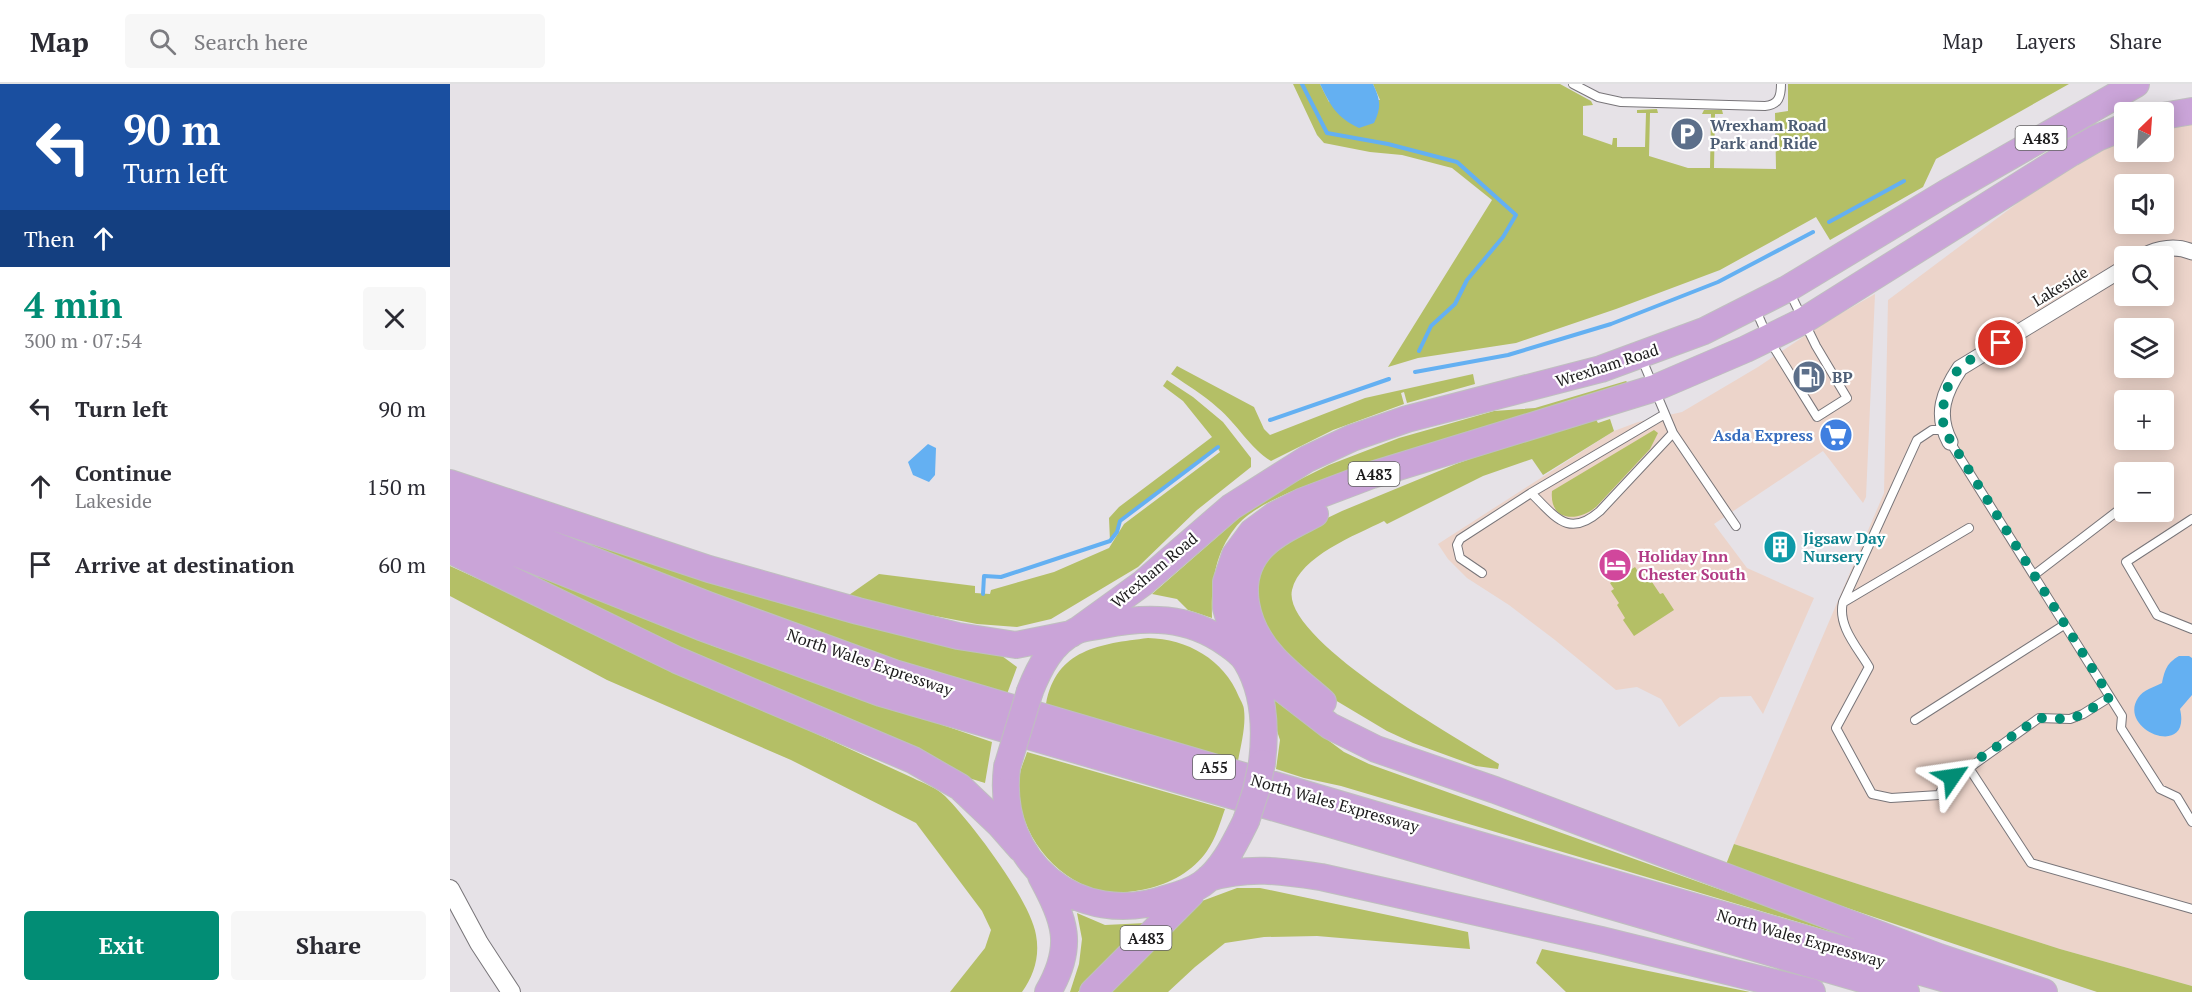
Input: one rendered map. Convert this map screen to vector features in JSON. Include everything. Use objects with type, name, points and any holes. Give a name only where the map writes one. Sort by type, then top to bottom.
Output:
[{"type":"highway","name":"Wrexham Road","points":[[1021,849],[1007,810],[1004,788],[1007,767],[1038,670],[1051,652],[1143,583],[1231,507],[1307,459],[1352,438],[1407,419],[1524,391],[1601,369],[1704,331],[1787,289],[1956,187],[2136,84]]},
{"type":"highway","points":[[2174,114],[2192,111]]},
{"type":"highway","name":"A483","points":[[1243,657],[1226,608],[1226,582],[1234,555],[1252,532],[1275,515],[1303,501],[1371,475],[1655,388],[1768,338],[1803,321],[2071,153],[2114,131]]},
{"type":"highway","points":[[1371,475],[1342,501],[1290,527],[1263,546],[1247,576],[1244,595],[1247,614],[1255,632],[1273,658],[1325,705],[1377,736],[1495,790]]},
{"type":"highway","points":[[450,483],[709,570],[958,636],[1016,645],[1146,618],[1184,622],[1201,628],[1243,657],[1330,726],[1376,749],[1495,790],[1939,957],[2044,992]]},
{"type":"highway","name":"North Wales Expressway","points":[[450,501],[514,530],[686,597],[894,673],[1434,832],[1991,992]]},
{"type":"highway","name":"North Wales Expressway","points":[[450,524],[498,546],[701,627],[881,693],[1906,992]]},
{"type":"highway","points":[[450,550],[677,660],[913,760],[960,787],[999,824],[1021,849],[1039,873],[1055,903],[1063,924],[1065,945],[1061,964],[1048,992]]},
{"type":"highway","points":[[1204,882],[1224,860],[1246,821],[1262,764],[1265,739],[1260,692],[1243,657]]},
{"type":"highway","points":[[1039,873],[1063,890],[1090,901],[1113,906],[1137,906],[1160,901],[1231,872],[1283,871],[1321,877],[1601,940],[1812,992]]},
{"type":"highway","name":"A483","points":[[1093,992],[1204,882]]},
{"type":"street","points":[[2174,248],[2192,252]]},
{"type":"street","name":"Lakeside","points":[[1947,436],[1942,416],[1945,394],[1960,368],[2114,274]]},
{"type":"street","points":[[450,889],[479,943],[511,992]]},
{"type":"lane","points":[[1573,84],[1598,97],[1621,102],[1772,106],[1780,97],[1781,84]]},
{"type":"lane","points":[[1754,307],[1768,338],[1817,417],[1847,398],[1787,289]]},
{"type":"lane","points":[[1641,356],[1673,433],[1736,526]]},
{"type":"lane","points":[[1482,573],[1460,558],[1456,545],[1460,539],[1665,414]]},
{"type":"lane","points":[[2110,697],[2083,714],[2070,719],[2039,718],[1969,768],[1952,777],[1943,786],[1939,795],[1891,798],[1872,794],[1836,728],[1869,667],[1842,623],[1840,613],[1917,440],[1932,430],[1947,436],[2122,716],[2121,728],[2160,789],[2177,797],[2192,822]]},
{"type":"lane","points":[[1532,493],[1560,520],[1580,525],[1591,519],[1673,433]]},
{"type":"lane","points":[[2034,575],[2114,514]]},
{"type":"lane","points":[[2192,519],[2126,562],[2157,615],[2192,629]]},
{"type":"lane","points":[[1843,602],[1969,528]]},
{"type":"lane","points":[[1915,720],[2064,625]]},
{"type":"lane","points":[[1969,768],[2031,863],[2192,909]]},
{"type":"shaded area","points":[[2192,111],[2192,986],[2060,949],[1734,844],[1884,493],[1888,300],[2114,131],[2114,162],[2174,162],[2174,114]]},
{"type":"shaded area","points":[[1875,294],[1866,497],[1863,503],[1823,451],[1714,524],[1747,568],[1814,598],[1763,714],[1751,696],[1720,697],[1679,727],[1661,699],[1637,687],[1616,690],[1509,605],[1467,578],[1448,559],[1438,544],[1614,431],[1638,422],[1682,412],[1758,367],[1824,323]]},
{"type":"green space","points":[[1293,84],[1320,84],[1329,102],[1380,100],[1373,84],[1560,84],[1591,101],[1593,105],[1583,106],[1583,135],[1612,145],[1613,138],[1617,138],[1617,147],[1645,147],[1646,113],[1637,113],[1637,110],[1657,109],[1658,113],[1650,113],[1649,156],[1688,168],[1710,168],[1711,114],[1702,114],[1704,110],[1722,110],[1723,114],[1715,114],[1714,168],[1776,169],[1775,113],[1788,111],[1788,84],[2069,84],[1936,159],[1923,187],[1830,240],[1816,217],[1720,270],[1616,309],[1516,343],[1418,358],[1388,367],[1492,200],[1452,168],[1402,155],[1370,152],[1324,143],[1317,135]]},
{"type":"green space","points":[[1177,366],[1254,407],[1264,429],[1270,435],[1365,398],[1473,374],[1475,384],[1407,403],[1404,392],[1401,393],[1404,404],[1333,430],[1271,461],[1263,456],[1213,403],[1171,374]]},
{"type":"green space","points":[[1167,380],[1193,397],[1223,422],[1251,458],[1251,467],[1197,510],[1138,567],[1051,619],[1017,627],[977,624],[909,611],[849,595],[879,574],[975,586],[975,593],[990,594],[991,590],[1054,572],[1109,548],[1124,524],[1220,452],[1217,447],[1120,521],[1117,532],[1110,541],[1109,518],[1119,507],[1212,437],[1183,401],[1163,386]]},
{"type":"green space","points":[[1626,381],[1629,384],[1418,448],[1303,487],[1257,509],[1235,528],[1222,549],[1213,582],[1212,618],[1188,610],[1177,599],[1152,594],[1241,516],[1283,488],[1329,465],[1399,438],[1494,411],[1535,408]]},
{"type":"green space","points":[[1595,418],[1598,423],[1610,419],[1614,431],[1543,475],[1532,459],[1483,476],[1387,524],[1384,521],[1317,557],[1297,578],[1292,590],[1296,611],[1314,634],[1342,660],[1413,711],[1499,764],[1498,769],[1476,766],[1387,731],[1330,697],[1279,651],[1253,608],[1262,560],[1296,533],[1342,511],[1456,464],[1534,436]]},
{"type":"green space","points":[[1654,430],[1658,433],[1650,449],[1596,507],[1573,517],[1560,514],[1555,509],[1552,491]]},
{"type":"green space","points":[[499,511],[1002,656],[1017,667],[1007,694],[852,647],[597,555]]},
{"type":"green space","points":[[450,540],[716,647],[992,742],[985,783],[949,772],[622,627]]},
{"type":"green space","points":[[450,566],[942,793],[998,862],[1032,920],[1037,943],[1036,958],[1033,972],[1022,992],[950,992],[985,948],[991,930],[982,911],[916,823],[791,760],[607,680],[450,596]]},
{"type":"green space","points":[[1635,567],[1639,573],[1642,571],[1660,594],[1663,593],[1674,610],[1634,636],[1623,620],[1625,618],[1611,591],[1614,589],[1610,583]]},
{"type":"green space","points":[[1148,638],[1177,642],[1190,647],[1214,662],[1224,672],[1244,708],[1244,729],[1238,761],[1046,704],[1051,686],[1059,671],[1070,661],[1097,647]]},
{"type":"green space","points":[[1274,700],[1344,752],[1369,764],[1872,944],[1341,786],[1276,769],[1280,740]]},
{"type":"green space","points":[[1027,752],[1225,809],[1207,851],[1195,865],[1180,876],[1155,887],[1128,892],[1103,892],[1080,883],[1064,873],[1049,860],[1028,829],[1019,793],[1021,771]]},
{"type":"green space","points":[[1734,844],[2060,949],[2192,986],[2192,992],[2097,992],[1725,867]]},
{"type":"green space","points":[[1237,888],[1260,888],[1468,932],[1470,949],[1317,936],[1264,937],[1225,943],[1168,992],[1111,992],[1202,901]]},
{"type":"green space","points":[[1077,913],[1105,925],[1146,923],[1078,992],[1070,992],[1079,964],[1082,939]]},
{"type":"green space","points":[[1542,949],[1750,992],[1566,992],[1536,963]]},
{"type":"water","points":[[1320,84],[1373,84],[1379,103],[1374,123],[1359,128],[1345,120],[1331,105]]},
{"type":"water","points":[[928,444],[936,448],[935,475],[929,482],[913,475],[908,462]]},
{"type":"water","points":[[2179,656],[2192,658],[2192,695],[2180,709],[2181,724],[2176,733],[2166,736],[2156,735],[2145,729],[2137,720],[2134,710],[2140,695],[2162,683],[2167,667]]},
{"type":"waterway","points":[[1302,84],[1327,133],[1388,144],[1457,162],[1516,215],[1503,237],[1467,280],[1455,304],[1431,326],[1419,351]]},
{"type":"waterway","points":[[1829,222],[1904,181]]},
{"type":"waterway","points":[[1415,372],[1508,355],[1611,324],[1718,282],[1813,232]]},
{"type":"waterway","points":[[1270,420],[1389,379]]},
{"type":"waterway","points":[[983,594],[984,576],[1001,577],[1110,541],[1117,532],[1120,521],[1218,447]]},
{"type":"place","name":"Wrexham Road Park and Ride","points":[[1687,134]]},
{"type":"place","name":"BP","points":[[1809,377]]},
{"type":"place","name":"Asda Express","points":[[1836,435]]},
{"type":"place","name":"Jigsaw Day Nursery","points":[[1780,547]]},
{"type":"place","name":"Holiday Inn Chester South","points":[[1615,565]]},
{"type":"route","points":[[1952,777],[1969,768],[2039,718],[2070,719],[2083,714],[2110,697],[1944,430],[1942,416],[1945,394],[1952,379],[1960,368],[2001,343]]}]
